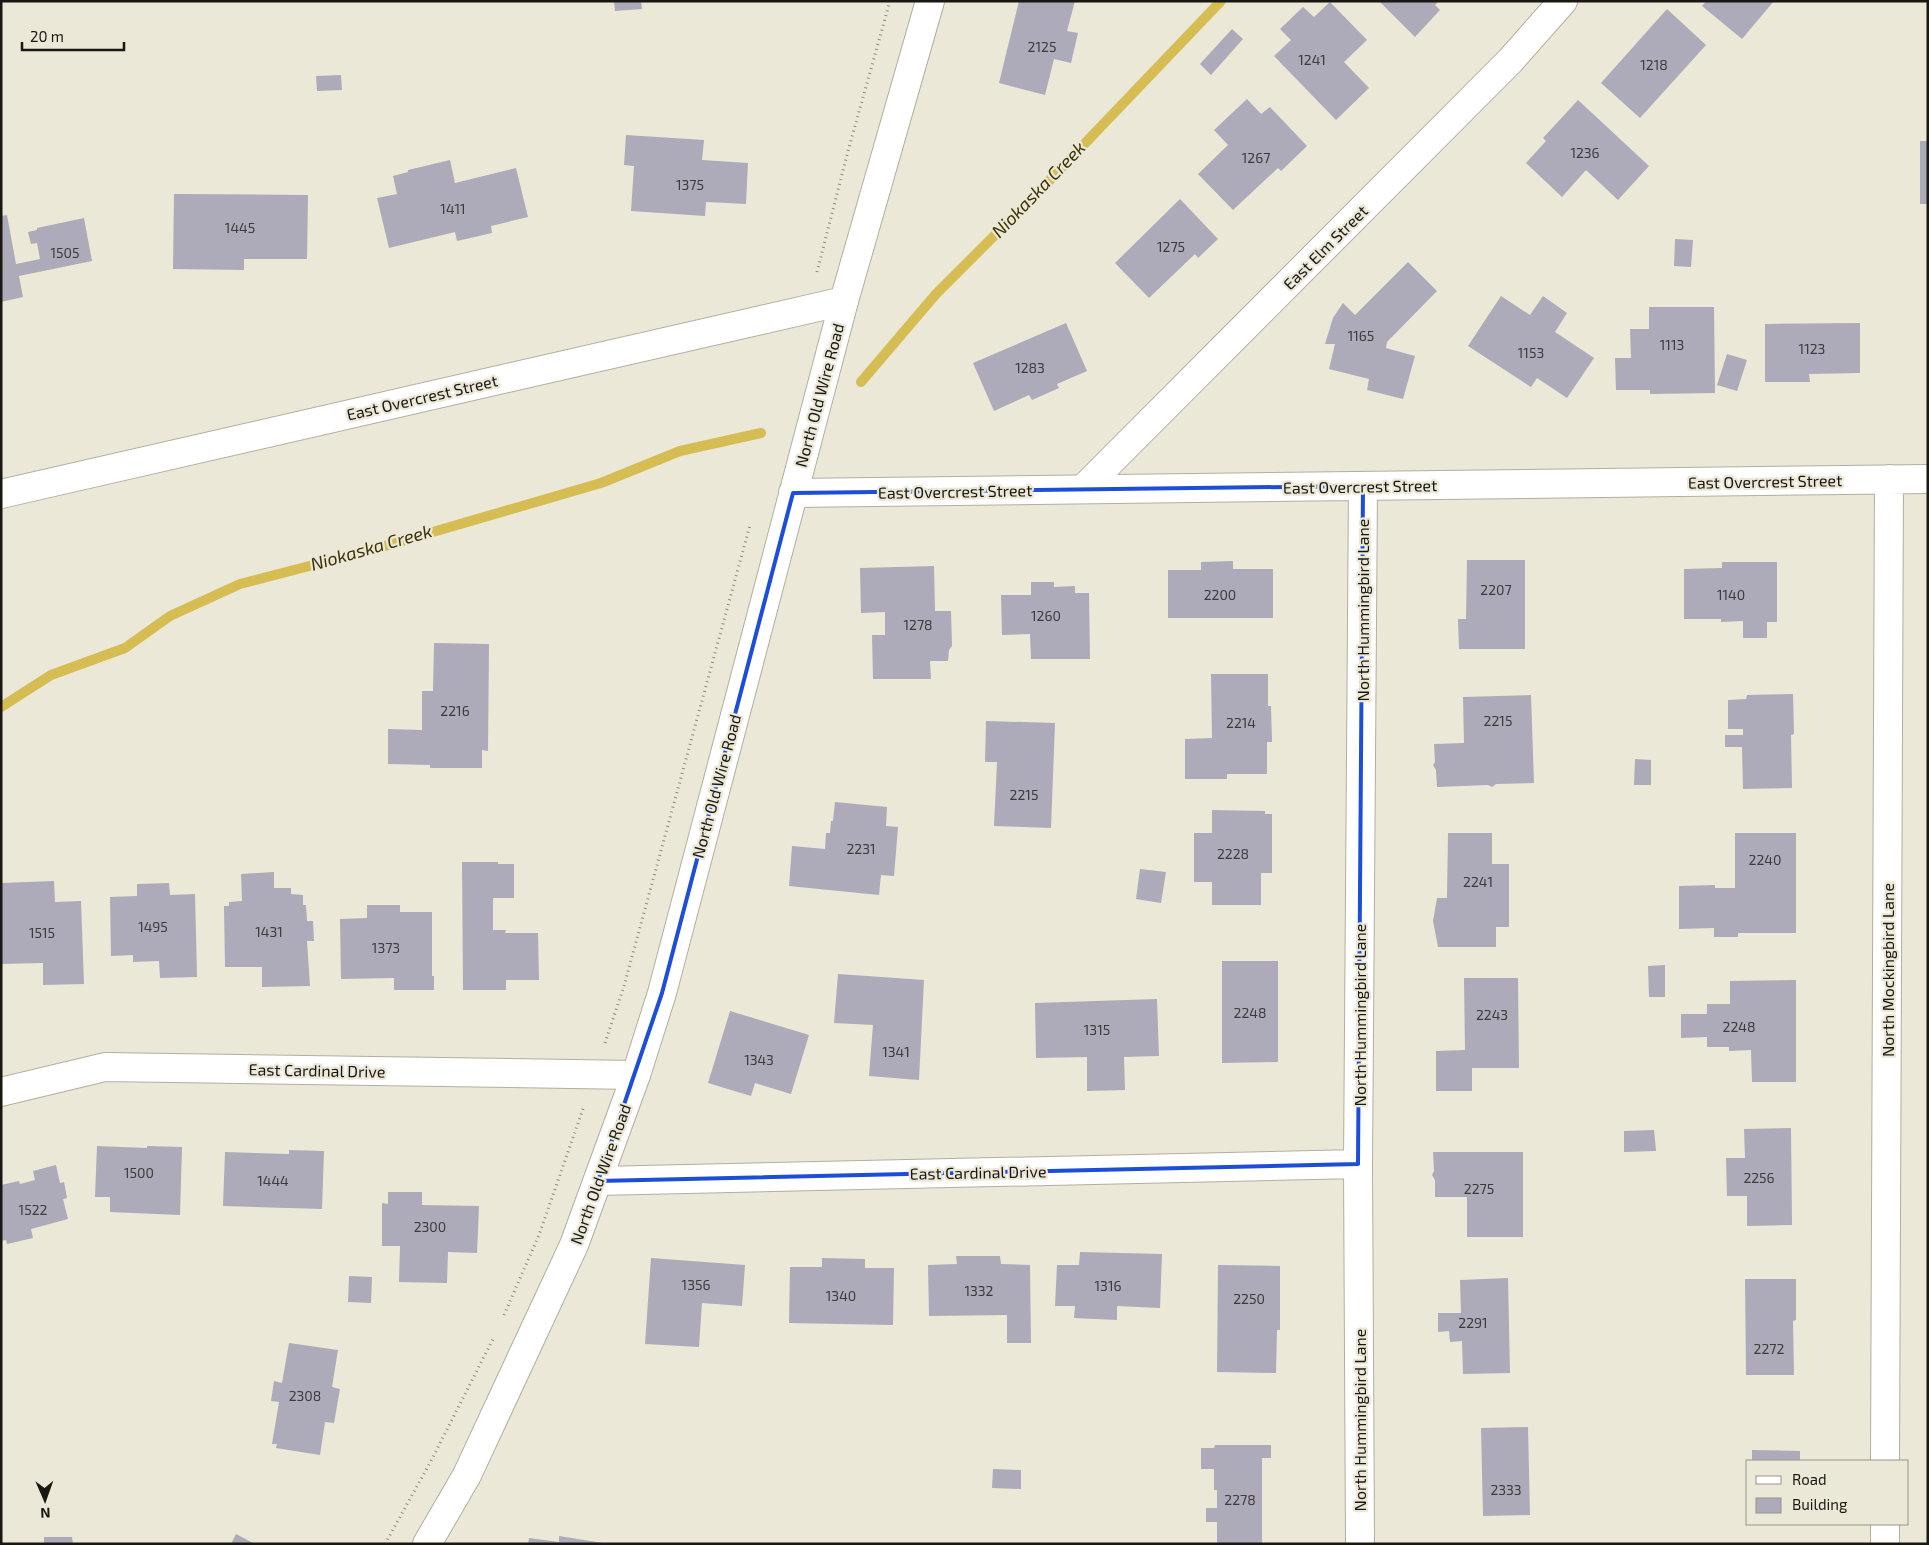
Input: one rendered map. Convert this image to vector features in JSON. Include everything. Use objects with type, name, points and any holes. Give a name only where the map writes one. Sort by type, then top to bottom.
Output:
[{"type":"street","name":"North Old Wire Road","points":[[427,1544],[475,1457],[574,1245],[636,1075],[662,994],[844,301],[930,1]]},
{"type":"street","name":"East Elm Street","points":[[1083,489],[1510,61],[1563,1]]},
{"type":"street","name":"East Overcrest Street","points":[[1,494],[844,301]]},
{"type":"street","name":"North Mockingbird Lane","points":[[1885,1460],[1889,479]]},
{"type":"street","name":"East Overcrest Street","points":[[793,493],[1928,479]]},
{"type":"street","name":"North Hummingbird Lane","points":[[1360,1544],[1358,1164],[1363,486]]},
{"type":"street","name":"East Cardinal Drive","points":[[1,1092],[104,1067],[636,1075]]},
{"type":"street","name":"East Cardinal Drive","points":[[598,1181],[1358,1164]]},
{"type":"street","points":[[1884,1544],[1885,1525]]},
{"type":"path","points":[[818,267],[890,1]]},
{"type":"path","points":[[607,1037],[624,986],[751,521]]},
{"type":"path","points":[[502,1318],[539,1235],[577,1126]]},
{"type":"path","points":[[385,1544],[431,1461],[495,1335]]},
{"type":"highlighted area","points":[[1363,486],[1358,1164],[598,1181],[662,993],[793,493]]},
{"type":"building","points":[[614,1],[641,1],[642,9],[615,11]]},
{"type":"building","points":[[1019,1],[1075,1],[1067,31],[1078,33],[1071,63],[1054,59],[1045,95],[999,83]]},
{"type":"building","points":[[1379,1],[1439,1],[1435,5],[1440,10],[1415,37]]},
{"type":"building","points":[[1706,1],[1774,1],[1742,39],[1702,6]]},
{"type":"building","points":[[1330,2],[1367,40],[1344,62],[1369,88],[1336,120],[1274,56],[1291,40],[1280,29],[1303,7],[1314,17]]},
{"type":"building","points":[[1667,9],[1706,45],[1640,118],[1601,83]]},
{"type":"building","points":[[1232,29],[1243,39],[1211,75],[1200,64]]},
{"type":"building","points":[[341,75],[342,90],[317,91],[316,76]]},
{"type":"building","points":[[1247,99],[1261,114],[1270,107],[1307,146],[1281,171],[1278,168],[1233,210],[1198,174],[1228,145],[1214,130]]},
{"type":"building","points":[[1578,100],[1649,166],[1618,200],[1586,170],[1562,197],[1526,163],[1546,141],[1543,138]]},
{"type":"building","points":[[626,135],[704,140],[702,160],[748,163],[746,204],[706,202],[705,216],[631,211],[634,166],[624,165]]},
{"type":"building","points":[[1920,141],[1928,141],[1928,204],[1920,204]]},
{"type":"building","points":[[450,160],[455,183],[516,168],[528,217],[491,226],[492,233],[457,241],[455,232],[389,248],[377,198],[397,194],[393,176],[408,172],[408,170]]},
{"type":"building","points":[[174,194],[308,195],[307,259],[244,259],[244,270],[173,269]]},
{"type":"building","points":[[1180,199],[1218,239],[1198,258],[1195,254],[1149,298],[1115,263]]},
{"type":"building","points":[[7,215],[16,264],[40,259],[37,243],[31,244],[28,232],[37,230],[37,228],[84,218],[92,261],[19,276],[23,297],[1,302],[1,216]]},
{"type":"building","points":[[1675,239],[1693,240],[1691,267],[1674,266]]},
{"type":"building","points":[[1408,262],[1437,291],[1387,342],[1386,348],[1415,356],[1403,399],[1367,390],[1369,379],[1329,369],[1335,344],[1325,344],[1333,318],[1343,303],[1355,315]]},
{"type":"building","points":[[1501,296],[1530,315],[1543,296],[1567,313],[1555,332],[1594,358],[1567,398],[1537,378],[1531,387],[1468,346]]},
{"type":"building","points":[[1649,307],[1714,307],[1715,393],[1650,394],[1650,390],[1616,390],[1615,358],[1631,358],[1630,329],[1649,329]]},
{"type":"building","points":[[1066,323],[1087,371],[1057,384],[1059,388],[1032,400],[1029,395],[994,411],[973,363]]},
{"type":"building","points":[[1860,323],[1860,373],[1809,374],[1810,382],[1765,382],[1765,324]]},
{"type":"building","points":[[1727,354],[1747,360],[1737,391],[1717,385]]},
{"type":"building","points":[[1467,560],[1525,560],[1525,649],[1459,649],[1458,619],[1466,619]]},
{"type":"building","points":[[1233,561],[1233,569],[1273,569],[1273,618],[1168,618],[1168,570],[1201,570],[1201,562]]},
{"type":"building","points":[[1722,562],[1777,562],[1777,622],[1767,622],[1767,638],[1743,638],[1743,621],[1721,622],[1721,619],[1684,619],[1684,569],[1722,568]]},
{"type":"building","points":[[934,566],[935,611],[951,611],[952,646],[949,650],[948,661],[930,661],[931,679],[873,679],[872,635],[885,635],[885,612],[861,613],[860,568]]},
{"type":"building","points":[[1031,582],[1054,582],[1054,587],[1075,586],[1075,593],[1089,593],[1090,659],[1031,659],[1030,634],[1002,635],[1001,595],[1031,595]]},
{"type":"building","points":[[434,643],[489,644],[488,751],[482,750],[482,768],[430,768],[430,765],[388,764],[388,729],[422,730],[422,691],[433,691]]},
{"type":"building","points":[[1211,674],[1268,674],[1268,706],[1271,706],[1272,742],[1267,742],[1267,774],[1227,774],[1227,779],[1185,779],[1185,739],[1212,738]]},
{"type":"building","points":[[1793,694],[1794,734],[1791,735],[1792,788],[1743,789],[1742,747],[1725,747],[1725,735],[1743,735],[1743,729],[1728,729],[1728,700],[1746,699],[1747,695]]},
{"type":"building","points":[[1531,695],[1534,783],[1496,784],[1492,787],[1488,785],[1437,787],[1436,770],[1433,765],[1435,762],[1434,744],[1464,743],[1463,697]]},
{"type":"building","points":[[986,721],[1055,723],[1051,828],[994,826],[997,762],[985,762]]},
{"type":"building","points":[[1635,759],[1651,760],[1651,785],[1634,785]]},
{"type":"building","points":[[835,802],[887,807],[886,826],[898,827],[894,876],[881,875],[879,895],[789,886],[792,846],[825,849],[826,833],[830,833]]},
{"type":"building","points":[[1212,810],[1265,811],[1265,814],[1272,814],[1272,873],[1261,873],[1261,905],[1212,905],[1212,882],[1194,882],[1194,833],[1212,833]]},
{"type":"building","points":[[1448,833],[1492,833],[1492,864],[1509,864],[1509,927],[1496,927],[1496,947],[1438,947],[1433,921],[1437,898],[1447,898]]},
{"type":"building","points":[[1735,833],[1796,833],[1796,933],[1738,933],[1738,937],[1714,937],[1714,928],[1679,929],[1679,886],[1715,885],[1715,888],[1735,888]]},
{"type":"building","points":[[462,862],[514,864],[514,898],[493,898],[493,930],[506,930],[505,933],[538,933],[539,980],[506,980],[506,990],[463,990]]},
{"type":"building","points":[[1140,869],[1166,872],[1161,903],[1136,899]]},
{"type":"building","points":[[274,872],[274,888],[291,888],[291,894],[303,895],[303,905],[306,905],[307,921],[313,921],[314,941],[307,941],[310,986],[262,987],[262,967],[225,967],[224,906],[229,906],[229,902],[242,901],[241,874]]},
{"type":"building","points":[[54,881],[55,902],[81,901],[84,984],[43,985],[43,963],[1,964],[1,883]]},
{"type":"building","points":[[169,883],[170,895],[195,894],[197,977],[160,978],[159,961],[133,962],[133,955],[111,956],[110,897],[137,896],[137,884]]},
{"type":"building","points":[[367,905],[400,905],[400,912],[432,912],[432,976],[434,976],[434,990],[394,990],[394,978],[341,979],[340,919],[367,918]]},
{"type":"building","points":[[1222,961],[1278,961],[1278,1062],[1222,1063]]},
{"type":"building","points":[[1665,965],[1665,997],[1649,997],[1648,966]]},
{"type":"building","points":[[838,974],[924,980],[919,1080],[869,1076],[873,1025],[834,1023]]},
{"type":"building","points":[[1464,978],[1518,978],[1519,1068],[1472,1068],[1472,1091],[1436,1091],[1436,1051],[1465,1050]]},
{"type":"building","points":[[1796,980],[1796,1082],[1752,1082],[1751,1050],[1729,1051],[1729,1047],[1707,1047],[1707,1037],[1681,1038],[1681,1014],[1707,1014],[1707,1004],[1730,1004],[1730,981]]},
{"type":"building","points":[[1157,999],[1159,1056],[1124,1057],[1125,1090],[1087,1091],[1087,1057],[1036,1058],[1035,1003]]},
{"type":"building","points":[[730,1011],[809,1035],[791,1094],[755,1083],[751,1096],[708,1083]]},
{"type":"building","points":[[1791,1128],[1792,1225],[1747,1226],[1747,1196],[1727,1196],[1726,1158],[1745,1158],[1744,1129]]},
{"type":"building","points":[[1654,1130],[1656,1151],[1624,1152],[1624,1131]]},
{"type":"building","points":[[97,1146],[182,1147],[180,1215],[110,1212],[110,1197],[95,1197]]},
{"type":"building","points":[[289,1150],[324,1151],[322,1209],[223,1206],[225,1152],[289,1154]]},
{"type":"building","points":[[1433,1152],[1523,1152],[1523,1237],[1467,1237],[1467,1197],[1435,1197],[1435,1180],[1432,1175],[1434,1171]]},
{"type":"building","points":[[56,1165],[60,1183],[64,1182],[67,1198],[63,1199],[68,1219],[31,1229],[33,1238],[7,1244],[6,1240],[1,1241],[1,1185],[19,1181],[20,1184],[35,1180],[33,1171]]},
{"type":"building","points":[[388,1192],[422,1192],[422,1205],[479,1206],[477,1253],[448,1252],[447,1283],[399,1282],[400,1246],[382,1246],[382,1203],[388,1204]]},
{"type":"building","points":[[1080,1252],[1162,1254],[1160,1308],[1117,1306],[1117,1320],[1074,1318],[1075,1306],[1055,1306],[1057,1265],[1079,1265]]},
{"type":"building","points":[[956,1256],[1000,1256],[1001,1264],[1030,1265],[1031,1343],[1007,1343],[1007,1315],[929,1316],[928,1265],[957,1264]]},
{"type":"building","points":[[651,1258],[745,1265],[742,1306],[702,1303],[699,1347],[645,1344]]},
{"type":"building","points":[[822,1258],[865,1259],[865,1268],[894,1268],[893,1325],[789,1323],[790,1267],[822,1267]]},
{"type":"building","points":[[1218,1265],[1280,1266],[1280,1330],[1277,1330],[1276,1373],[1217,1372]]},
{"type":"building","points":[[349,1276],[372,1277],[371,1303],[348,1302]]},
{"type":"building","points":[[1508,1278],[1510,1373],[1463,1374],[1462,1341],[1450,1342],[1449,1331],[1438,1332],[1438,1313],[1461,1313],[1460,1280]]},
{"type":"building","points":[[1745,1279],[1796,1279],[1796,1320],[1793,1321],[1794,1375],[1746,1375]]},
{"type":"building","points":[[289,1343],[338,1350],[332,1387],[340,1389],[334,1423],[325,1422],[320,1455],[276,1448],[277,1444],[272,1444],[279,1402],[271,1401],[274,1381],[282,1383]]},
{"type":"building","points":[[1528,1427],[1530,1515],[1483,1516],[1481,1428]]},
{"type":"building","points":[[1215,1445],[1271,1445],[1271,1458],[1262,1458],[1262,1544],[1217,1544],[1217,1522],[1206,1522],[1206,1508],[1217,1508],[1217,1490],[1214,1490],[1214,1469],[1201,1469],[1201,1448],[1214,1448]]},
{"type":"building","points":[[1752,1450],[1800,1451],[1800,1460],[1752,1460]]},
{"type":"building","points":[[993,1469],[1021,1470],[1021,1489],[992,1488]]},
{"type":"building","points":[[236,1534],[255,1544],[231,1544]]},
{"type":"building","points":[[559,1536],[603,1544],[528,1544],[529,1538],[559,1542]]},
{"type":"building","points":[[44,1537],[72,1537],[73,1544],[44,1544]]},
{"type":"waterway","name":"Niokaska Creek","points":[[861,382],[936,294],[1048,182],[1221,1]]},
{"type":"waterway","name":"Niokaska Creek","points":[[1,707],[51,675],[125,648],[170,616],[240,584],[371,550],[601,483],[680,451],[761,433]]}]
